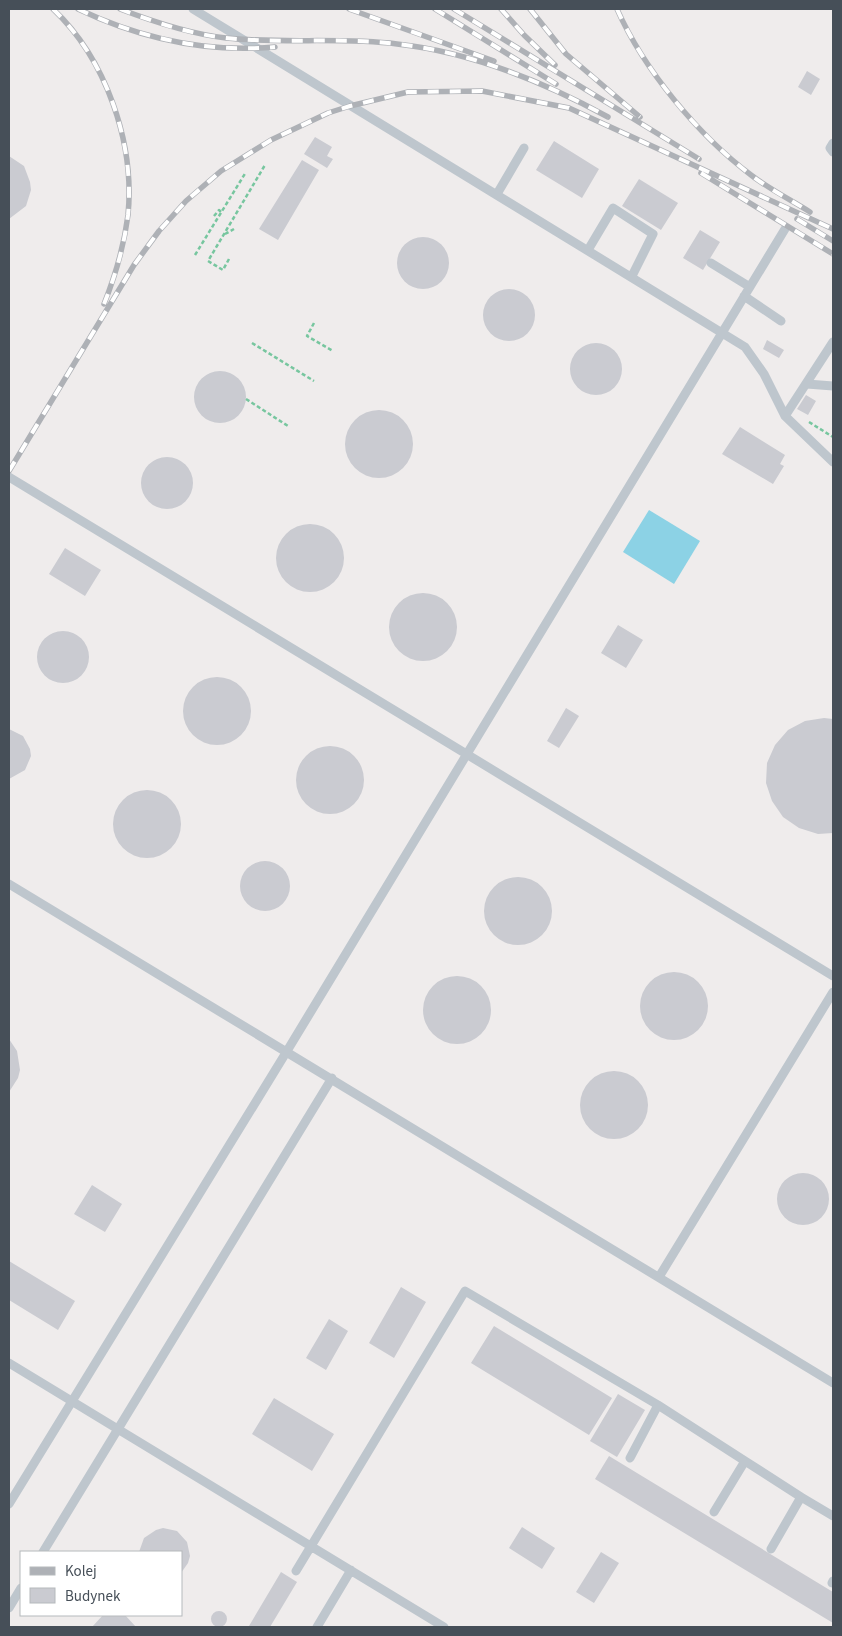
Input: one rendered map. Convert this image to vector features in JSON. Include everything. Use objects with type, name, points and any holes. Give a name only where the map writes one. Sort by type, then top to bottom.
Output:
[{"type":"lane","points":[[192,9],[745,346],[764,374],[785,416],[833,462]]},
{"type":"lane","points":[[833,143],[830,148],[833,152]]},
{"type":"lane","points":[[497,194],[524,148]]},
{"type":"lane","points":[[588,250],[613,208],[653,234],[632,276]]},
{"type":"lane","points":[[9,1504],[785,229]]},
{"type":"lane","points":[[711,262],[750,287]]},
{"type":"lane","points":[[744,296],[781,321]]},
{"type":"lane","points":[[785,416],[833,342]]},
{"type":"lane","points":[[807,384],[833,386]]},
{"type":"lane","points":[[9,477],[833,976]]},
{"type":"lane","points":[[9,884],[287,1050],[833,1383]]},
{"type":"lane","points":[[659,1277],[833,992]]},
{"type":"lane","points":[[44,1551],[332,1078]]},
{"type":"lane","points":[[296,1572],[465,1291],[658,1405],[833,1516]]},
{"type":"lane","points":[[9,1363],[444,1627]]},
{"type":"lane","points":[[630,1458],[658,1405]]},
{"type":"lane","points":[[714,1512],[745,1461]]},
{"type":"lane","points":[[771,1549],[801,1497]]},
{"type":"lane","points":[[317,1627],[351,1570]]},
{"type":"lane","points":[[9,1608],[20,1590]]},
{"type":"path","points":[[229,259],[223,270],[208,261],[265,166]]},
{"type":"path","points":[[195,255],[246,172]]},
{"type":"path","points":[[214,216],[219,210],[222,212]]},
{"type":"path","points":[[224,235],[234,229]]},
{"type":"path","points":[[314,323],[308,336],[333,351]]},
{"type":"path","points":[[252,343],[314,381]]},
{"type":"path","points":[[246,399],[288,426]]},
{"type":"water","points":[[649,510],[700,541],[674,584],[623,552]]},
{"type":"building","points":[[807,71],[820,79],[811,95],[798,87]]},
{"type":"building","points":[[315,137],[332,147],[327,156],[333,159],[327,168],[304,154]]},
{"type":"building","points":[[554,141],[599,169],[582,198],[536,170]]},
{"type":"building","points":[[9,156],[24,166],[31,190],[26,206],[9,219]]},
{"type":"building","points":[[302,160],[319,170],[278,240],[259,229]]},
{"type":"building","points":[[639,179],[678,203],[661,230],[622,206]]},
{"type":"building","points":[[700,230],[720,242],[703,270],[683,258]]},
{"type":"building","points":[[423,237],[433,239],[441,245],[447,253],[449,263],[447,273],[441,281],[433,287],[423,289],[413,287],[405,281],[399,273],[397,263],[399,253],[405,245],[413,239]]},
{"type":"building","points":[[509,289],[519,291],[527,297],[533,305],[535,315],[533,325],[527,333],[519,339],[509,341],[499,339],[491,333],[485,325],[483,315],[485,305],[491,297],[499,291]]},
{"type":"building","points":[[767,340],[784,350],[779,358],[763,349]]},
{"type":"building","points":[[596,343],[606,345],[614,351],[620,359],[622,369],[620,379],[614,387],[606,393],[596,395],[586,393],[578,387],[572,379],[570,369],[572,359],[578,351],[586,345]]},
{"type":"building","points":[[220,371],[230,373],[238,379],[244,387],[246,397],[244,407],[238,415],[230,421],[220,423],[210,421],[202,415],[196,407],[194,397],[196,387],[202,379],[210,373]]},
{"type":"building","points":[[806,395],[816,401],[808,415],[797,409]]},
{"type":"building","points":[[386,410],[398,416],[407,425],[413,437],[411,457],[403,468],[386,478],[372,478],[355,468],[347,457],[345,437],[355,420],[366,412]]},
{"type":"building","points":[[740,427],[785,455],[780,464],[784,466],[773,484],[722,454]]},
{"type":"building","points":[[167,457],[177,459],[185,465],[191,473],[193,483],[191,493],[185,501],[177,507],[167,509],[157,507],[149,501],[143,493],[141,483],[143,473],[149,465],[157,459]]},
{"type":"building","points":[[317,524],[329,530],[338,539],[344,551],[342,571],[334,582],[317,592],[303,592],[286,582],[278,571],[276,551],[286,534],[297,526]]},
{"type":"building","points":[[65,548],[101,570],[85,596],[49,574]]},
{"type":"building","points":[[430,593],[442,599],[451,608],[457,620],[455,640],[447,651],[430,661],[416,661],[399,651],[391,640],[389,620],[399,603],[410,595]]},
{"type":"building","points":[[618,625],[643,640],[626,668],[601,653]]},
{"type":"building","points":[[63,631],[73,633],[81,639],[87,647],[89,657],[87,667],[81,675],[73,681],[63,683],[53,681],[45,675],[39,667],[37,657],[39,647],[45,639],[53,633]]},
{"type":"building","points":[[224,677],[236,683],[245,692],[251,704],[249,724],[241,735],[224,745],[210,745],[193,735],[185,724],[183,704],[193,687],[204,679]]},
{"type":"building","points":[[566,708],[579,716],[559,748],[547,741]]},
{"type":"building","points":[[824,718],[833,719],[833,833],[818,834],[799,828],[783,817],[772,801],[766,783],[767,763],[775,745],[788,730],[805,721]]},
{"type":"building","points":[[9,729],[23,736],[30,749],[31,756],[25,770],[9,779]]},
{"type":"building","points":[[337,746],[349,752],[358,761],[364,773],[362,793],[354,804],[337,814],[323,814],[306,804],[298,793],[296,773],[306,756],[317,748]]},
{"type":"building","points":[[154,790],[166,796],[175,805],[181,817],[179,837],[171,848],[154,858],[140,858],[123,848],[115,837],[113,817],[123,800],[134,792]]},
{"type":"building","points":[[270,861],[283,868],[289,876],[289,896],[283,904],[275,910],[260,911],[247,904],[241,896],[240,881],[247,868],[255,862]]},
{"type":"building","points":[[525,877],[537,883],[546,892],[552,904],[550,924],[542,935],[525,945],[511,945],[494,935],[486,924],[484,904],[494,887],[505,879]]},
{"type":"building","points":[[681,972],[693,978],[702,987],[708,999],[706,1019],[698,1030],[681,1040],[667,1040],[650,1030],[642,1019],[640,999],[650,982],[661,974]]},
{"type":"building","points":[[464,976],[476,982],[485,991],[491,1003],[489,1023],[481,1034],[464,1044],[450,1044],[433,1034],[425,1023],[423,1003],[433,986],[444,978]]},
{"type":"building","points":[[9,1039],[17,1051],[20,1070],[18,1078],[9,1092]]},
{"type":"building","points":[[621,1071],[633,1077],[642,1086],[648,1098],[646,1118],[638,1129],[621,1139],[607,1139],[590,1129],[582,1118],[580,1098],[590,1081],[601,1073]]},
{"type":"building","points":[[798,1173],[808,1173],[822,1180],[829,1194],[829,1204],[822,1218],[808,1225],[798,1225],[788,1221],[781,1214],[777,1204],[777,1194],[781,1184],[788,1177]]},
{"type":"building","points":[[92,1185],[122,1204],[105,1232],[74,1214]]},
{"type":"building","points":[[9,1261],[75,1301],[58,1330],[9,1300]]},
{"type":"building","points":[[401,1287],[426,1302],[394,1358],[369,1343]]},
{"type":"building","points":[[329,1319],[348,1331],[326,1370],[306,1358]]},
{"type":"building","points":[[494,1326],[612,1398],[589,1435],[471,1363]]},
{"type":"building","points":[[618,1394],[645,1410],[617,1457],[590,1441]]},
{"type":"building","points":[[274,1398],[334,1434],[312,1471],[252,1434]]},
{"type":"building","points":[[609,1456],[833,1592],[833,1623],[595,1479]]},
{"type":"building","points":[[522,1527],[555,1548],[542,1569],[509,1548]]},
{"type":"building","points":[[163,1528],[177,1531],[187,1542],[190,1556],[182,1572],[182,1551],[139,1551],[144,1538]]},
{"type":"building","points":[[601,1552],[619,1563],[594,1603],[576,1592]]},
{"type":"building","points":[[281,1572],[297,1582],[270,1627],[249,1626]]},
{"type":"building","points":[[219,1611],[227,1619],[219,1627],[211,1619]]},
{"type":"building","points":[[102,1616],[126,1616],[136,1627],[92,1627]]},
{"type":"railway","points":[[53,9],[72,29],[102,77],[113,104],[127,159],[128,215],[119,260],[104,304]]},
{"type":"railway","points":[[78,9],[125,28],[174,41],[224,48],[275,47]]},
{"type":"railway","points":[[120,9],[172,27],[226,38],[376,42],[425,48],[479,61],[506,70],[558,92],[608,117]]},
{"type":"railway","points":[[349,9],[494,61]]},
{"type":"railway","points":[[435,9],[556,84]]},
{"type":"railway","points":[[454,9],[699,159]]},
{"type":"railway","points":[[501,9],[555,65]]},
{"type":"railway","points":[[530,9],[566,54],[640,117]]},
{"type":"railway","points":[[617,9],[628,32],[657,78],[692,121],[731,159],[751,175],[810,212]]},
{"type":"railway","points":[[9,471],[134,265],[159,231],[186,201],[221,171],[271,140],[328,113],[350,106],[408,92],[482,91],[569,108],[833,229]]},
{"type":"railway","points":[[701,173],[833,254]]},
{"type":"railway","points":[[797,219],[833,241]]}]
